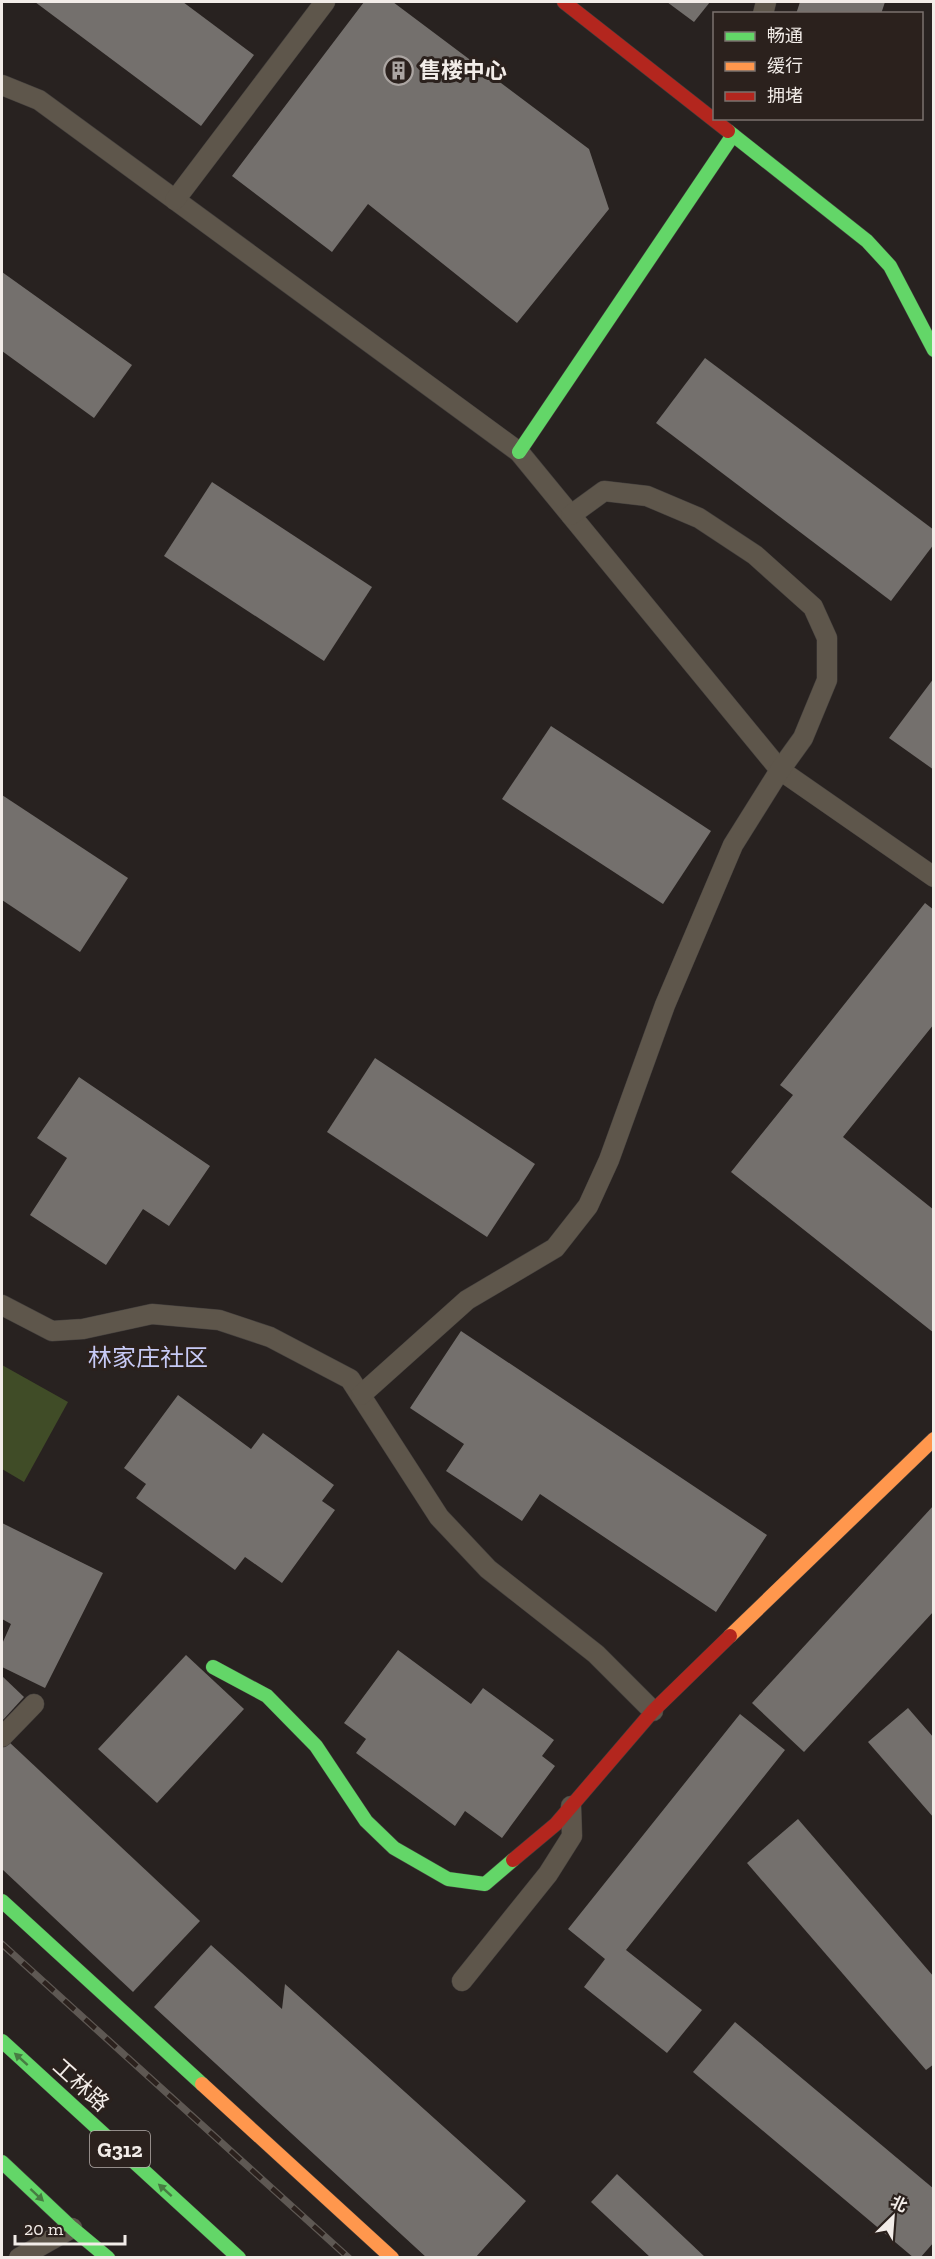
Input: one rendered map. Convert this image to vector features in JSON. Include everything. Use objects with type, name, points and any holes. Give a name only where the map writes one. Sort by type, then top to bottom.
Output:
[{"type":"main road","points":[[564,2],[713,111]]},
{"type":"main road","points":[[519,452],[735,127],[867,241],[890,266],[933,350]]},
{"type":"main road","points":[[213,1667],[267,1696],[316,1746],[366,1821],[394,1848],[448,1879],[484,1884],[556,1824],[653,1711],[933,1439]]},
{"type":"main road","points":[[2,1901],[392,2258]]},
{"type":"main road","name":"工林路","points":[[2,2041],[239,2258]]},
{"type":"main road","points":[[2,2162],[72,2228],[108,2258]]},
{"type":"main road","points":[[72,2228],[99,2258]]},
{"type":"lane","points":[[175,200],[326,2]]},
{"type":"lane","points":[[2,85],[39,100],[519,452],[780,770],[933,877]]},
{"type":"lane","points":[[361,1395],[467,1300],[555,1248],[588,1206],[609,1160],[665,1005],[733,845],[803,738],[827,680],[827,638],[813,607],[755,555],[718,530],[699,518],[647,496],[604,491],[571,515]]},
{"type":"lane","points":[[2,1305],[52,1331],[83,1329],[152,1314],[219,1320],[270,1337],[350,1379],[439,1517],[488,1569],[596,1654],[653,1711]]},
{"type":"lane","points":[[2,1737],[34,1704]]},
{"type":"lane","points":[[462,1981],[548,1874],[572,1836],[572,1806]]},
{"type":"lane","points":[[19,2258],[72,2228]]},
{"type":"green space","points":[[2,1365],[68,1402],[24,1482],[2,1469]]},
{"type":"building","points":[[35,2],[183,2],[254,55],[201,126]]},
{"type":"building","name":"售楼中心","points":[[364,2],[393,2],[589,149],[609,209],[517,323],[368,204],[332,252],[232,176]]},
{"type":"building","points":[[667,2],[710,2],[694,22]]},
{"type":"building","points":[[800,2],[885,2],[882,12],[797,12]]},
{"type":"building","points":[[2,272],[132,365],[94,418],[2,351]]},
{"type":"building","points":[[705,358],[934,530],[934,544],[891,601],[656,423]]},
{"type":"building","points":[[212,482],[372,587],[324,661],[164,556]]},
{"type":"building","points":[[934,678],[934,770],[889,738]]},
{"type":"building","points":[[551,726],[711,831],[663,904],[502,799]]},
{"type":"building","points":[[2,795],[128,878],[80,952],[2,900]]},
{"type":"building","points":[[925,903],[934,910],[934,1024],[843,1137],[934,1210],[934,1333],[731,1172],[793,1095],[780,1085]]},
{"type":"building","points":[[375,1058],[535,1164],[487,1237],[327,1132]]},
{"type":"building","points":[[79,1077],[210,1166],[169,1226],[143,1209],[106,1265],[30,1215],[67,1158],[37,1138]]},
{"type":"building","points":[[461,1331],[767,1535],[716,1612],[540,1494],[522,1521],[446,1471],[464,1444],[410,1408]]},
{"type":"building","points":[[178,1395],[251,1449],[263,1433],[334,1485],[322,1501],[335,1510],[282,1583],[245,1557],[235,1570],[136,1498],[146,1484],[124,1468]]},
{"type":"building","points":[[934,1505],[934,1611],[804,1752],[752,1703]]},
{"type":"building","points":[[2,1523],[103,1573],[45,1688],[2,1667],[2,1644],[11,1624],[2,1619]]},
{"type":"building","points":[[398,1650],[471,1704],[483,1688],[554,1740],[542,1756],[555,1766],[502,1838],[465,1811],[455,1826],[356,1753],[366,1739],[344,1723]]},
{"type":"building","points":[[186,1655],[244,1709],[157,1803],[98,1749]]},
{"type":"building","points":[[2,1676],[24,1697],[2,1721]]},
{"type":"building","points":[[908,1708],[934,1738],[934,1818],[868,1742]]},
{"type":"building","points":[[740,1714],[785,1750],[626,1950],[702,2010],[667,2053],[584,1987],[605,1959],[568,1929]]},
{"type":"building","points":[[8,1741],[200,1921],[133,1992],[2,1869],[2,1748]]},
{"type":"building","points":[[798,1819],[934,1977],[934,2064],[926,2070],[747,1863]]},
{"type":"building","points":[[211,1945],[282,2009],[285,1984],[526,2201],[475,2258],[427,2258],[154,2007]]},
{"type":"building","points":[[735,2022],[934,2189],[934,2242],[920,2258],[914,2258],[693,2072]]},
{"type":"building","points":[[617,2174],[706,2258],[651,2258],[591,2202]]},
{"type":"railway","points":[[2,1944],[349,2258]]},
{"type":"traffic: fast","points":[[728,131],[867,241],[890,266],[934,350]]},
{"type":"traffic: fast","points":[[519,452],[733,135]]},
{"type":"traffic: fast","points":[[213,1667],[267,1696],[316,1746],[366,1821],[394,1848],[448,1879],[485,1884],[513,1860]]},
{"type":"traffic: fast","points":[[2,1901],[202,2084]]},
{"type":"traffic: fast","points":[[2,2041],[239,2258]]},
{"type":"traffic: fast","points":[[2,2162],[72,2228],[108,2258]]},
{"type":"traffic: slow","points":[[730,1636],[934,1439]]},
{"type":"traffic: slow","points":[[202,2084],[392,2258]]},
{"type":"traffic: jam","points":[[564,2],[713,119]]},
{"type":"traffic: jam","points":[[714,120],[728,131]]},
{"type":"traffic: jam","points":[[513,1860],[556,1824],[653,1711],[730,1636]]},
{"type":"place","name":"售楼中心","points":[[398,70]]},
{"type":"district","name":"林家庄社区","points":[[148,1357]]}]
